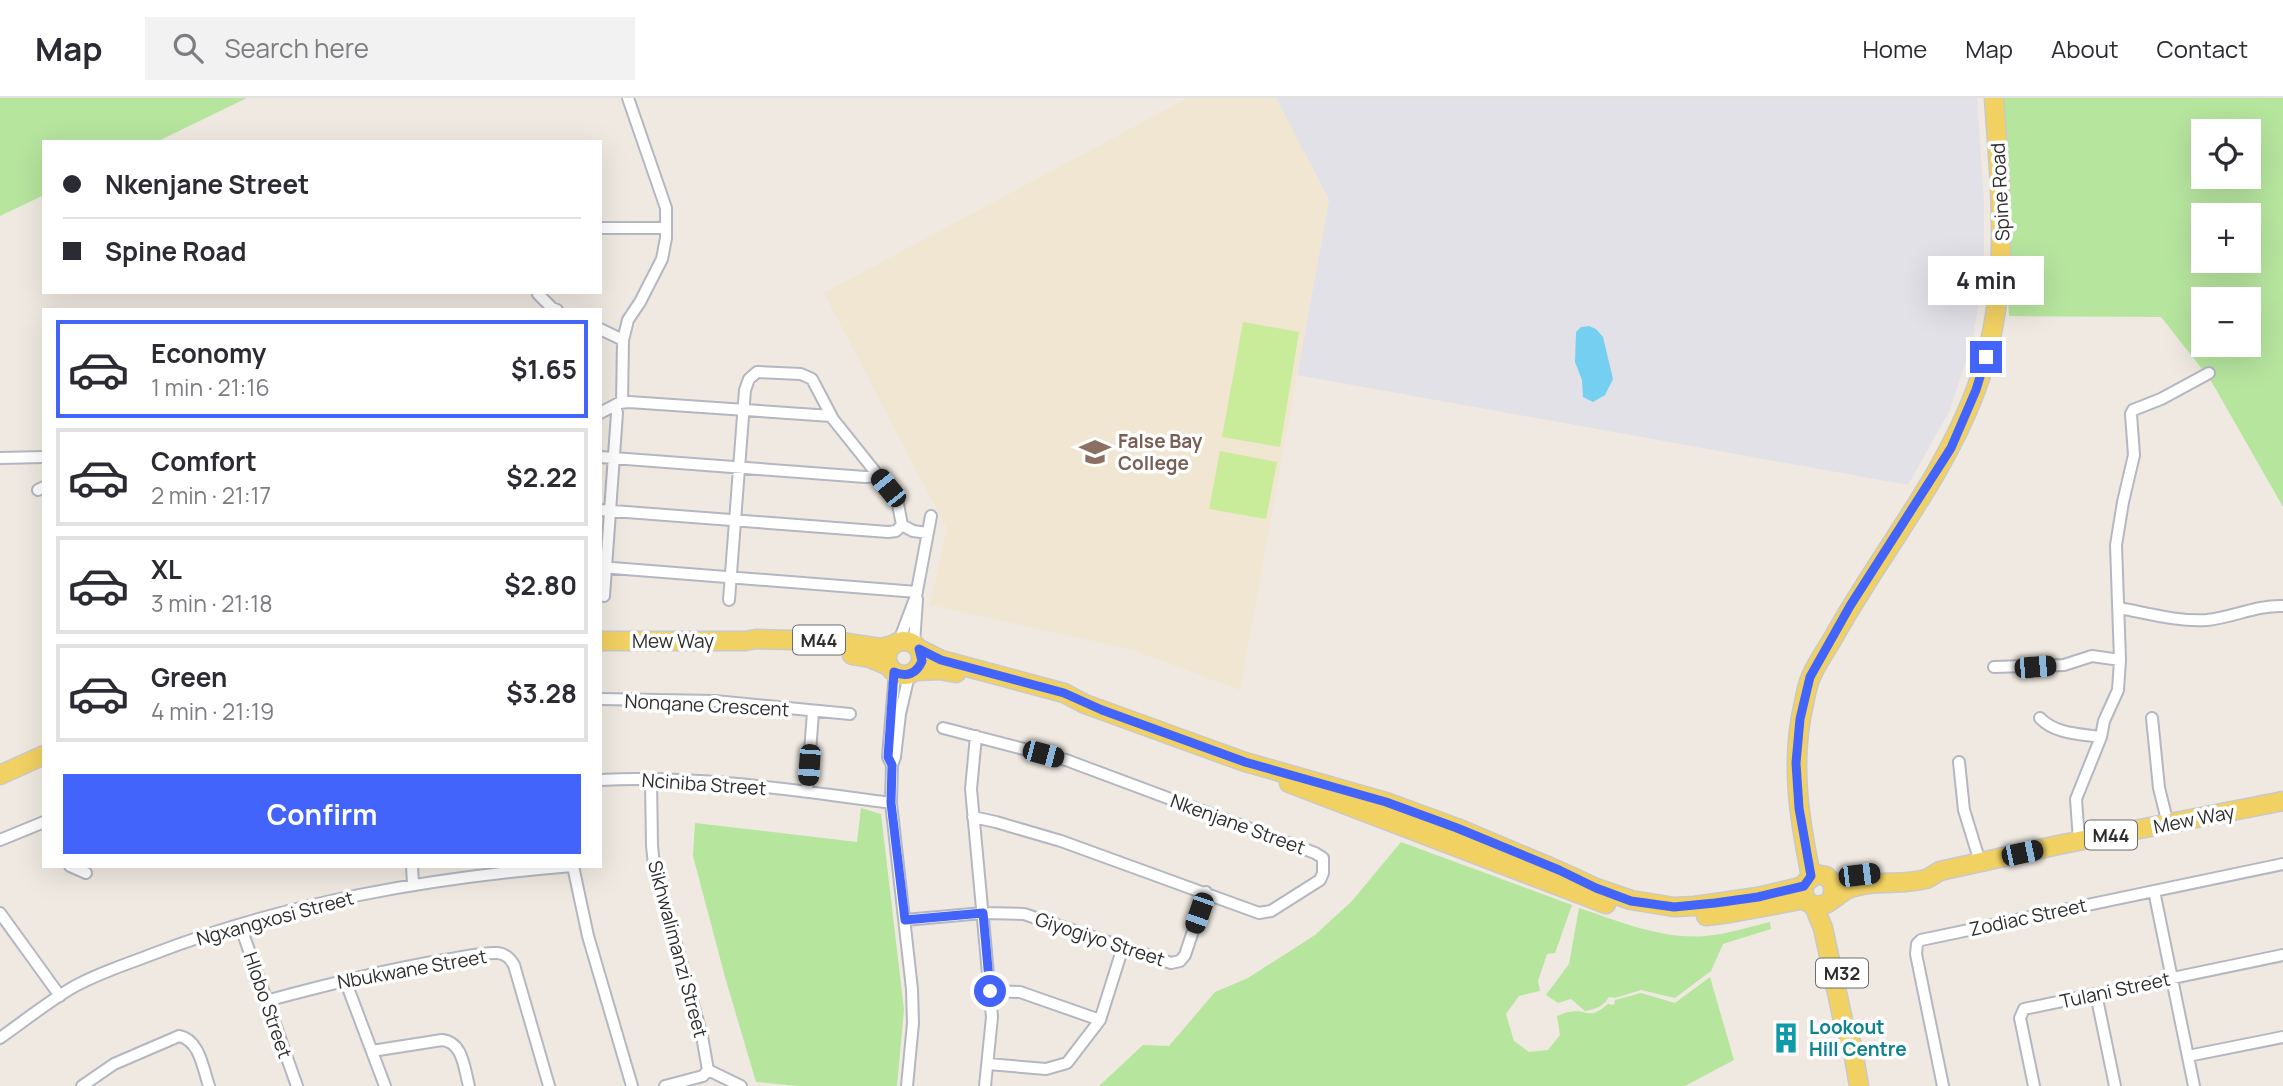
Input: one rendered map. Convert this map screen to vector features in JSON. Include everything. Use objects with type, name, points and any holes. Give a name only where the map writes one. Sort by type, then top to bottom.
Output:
[{"type":"main road","name":"Spine Road","points":[[1859,1086],[1852,1045],[1844,1025],[1823,928],[1819,890],[1799,808],[1796,763],[1800,719],[1810,677],[1850,606],[1951,448],[1976,390],[1998,298],[2003,248],[1994,98]]},
{"type":"main road","name":"Mew Way","points":[[602,641],[757,639],[833,641],[881,648],[906,645],[941,660],[1064,693],[1085,704],[1245,762],[1364,795],[1457,828],[1631,901],[1674,907],[1819,890]]},
{"type":"main road","name":"Mew Way","points":[[745,641],[753,645],[870,658],[902,671],[931,669],[950,672],[1059,702],[1085,704]]},
{"type":"main road","points":[[906,645],[922,661],[902,671],[887,655],[906,645]]},
{"type":"main road","points":[[0,775],[42,756]]},
{"type":"main road","name":"Mew Way","points":[[1245,762],[1271,776],[1356,810],[1602,903],[1650,915],[1673,917],[1730,913],[1885,872],[1940,871],[2283,801]]},
{"type":"main road","points":[[1356,810],[1377,810],[1444,831],[1457,828],[1457,834],[1463,841],[1512,861],[1547,883]]},
{"type":"street","points":[[604,596],[605,511],[614,458],[622,340],[628,320],[662,259],[666,228],[666,208],[628,98]]},
{"type":"street","points":[[602,228],[666,228]]},
{"type":"street","points":[[538,294],[552,308]]},
{"type":"street","points":[[602,330],[622,340]]},
{"type":"street","points":[[605,511],[735,521],[888,532],[897,531],[902,525],[899,502],[831,416],[810,377],[801,374],[757,372],[749,379],[745,390],[744,411],[739,468],[735,521],[731,577],[729,600]]},
{"type":"street","points":[[2079,841],[2076,799],[2101,737],[2104,721],[2118,691],[2120,660],[2116,545],[2134,455],[2131,414],[2133,410],[2161,399],[2209,373]]},
{"type":"street","points":[[602,412],[618,404],[831,416]]},
{"type":"street","points":[[0,458],[42,457]]},
{"type":"street","points":[[602,457],[878,476]]},
{"type":"street","points":[[906,645],[918,603],[917,594],[931,516]]},
{"type":"street","points":[[902,525],[913,531],[928,533]]},
{"type":"street","points":[[603,567],[917,594]]},
{"type":"street","points":[[2119,608],[2205,620],[2235,616],[2270,606],[2283,606]]},
{"type":"street","points":[[1994,667],[2064,665],[2085,657],[2120,660]]},
{"type":"street","points":[[902,671],[900,714],[892,765],[891,803],[912,989],[913,1023],[907,1086]]},
{"type":"street","name":"Nonqane Crescent","points":[[602,699],[715,701],[850,714]]},
{"type":"street","name":"Nonqane Crescent","points":[[807,792],[813,712]]},
{"type":"street","points":[[2040,718],[2049,727],[2057,730],[2101,737]]},
{"type":"street","points":[[2152,718],[2159,789],[2168,824]]},
{"type":"street","name":"Nkenjane Street","points":[[943,728],[1066,760],[1315,853],[1323,858],[1323,873],[1320,880],[1271,911],[1259,912],[1061,841],[973,817]]},
{"type":"street","points":[[976,736],[971,789],[992,1017],[985,1086]]},
{"type":"street","points":[[1959,762],[1964,810],[1980,862]]},
{"type":"street","name":"Nciniba Street","points":[[602,780],[718,783],[891,803]]},
{"type":"street","name":"Sikhwalimanzi Street","points":[[651,780],[654,865],[702,1036],[709,1063],[708,1070]]},
{"type":"street","points":[[0,840],[42,824]]},
{"type":"street","name":"Zodiac Street","points":[[1943,1086],[1916,954],[1917,944],[1925,938],[2283,864]]},
{"type":"street","points":[[75,868],[86,873]]},
{"type":"street","points":[[412,868],[413,884]]},
{"type":"street","name":"Ngxangxosi Street","points":[[0,1038],[72,988],[168,948],[316,904],[493,869],[520,868]]},
{"type":"street","points":[[573,868],[589,936],[632,1086]]},
{"type":"street","points":[[2154,891],[2194,1086]]},
{"type":"street","name":"Giyogiyo Street","points":[[905,920],[983,913],[1034,916],[1171,963],[1180,961],[1185,955],[1206,892]]},
{"type":"street","points":[[0,913],[60,996]]},
{"type":"street","name":"Hlobo Street","points":[[240,925],[297,1086]]},
{"type":"street","points":[[988,1064],[1046,1069],[1067,1063],[1100,1020],[1123,947]]},
{"type":"street","name":"Nbukwane Street","points":[[267,1001],[345,980],[421,964],[484,954],[506,956],[514,965],[549,1086]]},
{"type":"street","name":"Tulani Street","points":[[2034,1086],[2020,1018],[2027,1008],[2283,955]]},
{"type":"street","points":[[345,980],[385,1086]]},
{"type":"street","points":[[990,991],[1020,992],[1100,1020]]},
{"type":"street","points":[[2096,994],[2115,1086]]},
{"type":"street","points":[[82,1086],[126,1058],[179,1036],[188,1038],[194,1044],[209,1086]]},
{"type":"street","points":[[2188,1056],[2283,1037]]},
{"type":"street","points":[[372,1051],[450,1041],[458,1048],[469,1086]]},
{"type":"street","points":[[665,1086],[703,1076],[708,1070],[741,1086]]},
{"type":"shaded area","name":"False Bay College","points":[[1188,98],[1276,98],[1329,200],[1240,690],[1130,649],[930,605],[947,529],[824,293]]},
{"type":"shaded area","points":[[1276,98],[1977,98],[1984,201],[1984,273],[1972,343],[1949,412],[1908,485],[1297,375],[1329,200]]},
{"type":"green space","points":[[0,98],[247,98],[160,140],[42,140],[42,196],[0,216]]},
{"type":"green space","points":[[1995,98],[2283,98],[2283,507],[2210,379],[2193,357],[2261,357],[2261,287],[2191,287],[2191,355],[2161,317],[2009,316]]},
{"type":"green space","points":[[1243,322],[1299,332],[1280,447],[1222,437]]},
{"type":"green space","points":[[1220,451],[1277,462],[1266,519],[1209,509]]},
{"type":"green space","points":[[861,808],[881,814],[904,1010],[897,1086],[799,1086],[756,1082],[693,856],[695,823],[857,842]]},
{"type":"green space","points":[[1401,842],[1572,905],[1555,953],[1547,954],[1538,981],[1540,991],[1519,996],[1506,1014],[1514,1041],[1529,1052],[1548,1050],[1560,1035],[1557,1016],[1566,1012],[1596,1012],[1608,1004],[1614,1005],[1615,1000],[1641,993],[1675,1003],[1710,977],[1734,1060],[1685,1086],[1099,1086],[1143,1045],[1169,1046],[1215,992],[1248,978],[1315,935],[1352,901]]},
{"type":"green space","points":[[1579,908],[1641,928],[1674,935],[1714,935],[1770,922],[1771,929],[1723,944],[1711,971],[1675,998],[1641,990],[1615,998],[1609,997],[1599,1007],[1585,1011],[1571,999],[1558,1003],[1546,995],[1569,964]]},
{"type":"water","points":[[1589,326],[1603,337],[1613,379],[1605,395],[1593,402],[1583,397],[1582,380],[1575,362],[1576,332],[1581,327]]},
{"type":"place","name":"False Bay College","points":[[1095,452]]},
{"type":"place","name":"Lookout Hill Centre","points":[[1786,1038]]},
{"type":"route","points":[[990,991],[983,913],[905,920],[891,803],[892,765],[888,757],[894,672],[905,675],[916,671],[922,661],[919,649],[941,660],[1064,693],[1085,704],[1245,762],[1386,802],[1457,828],[1631,901],[1674,907],[1695,906],[1758,897],[1804,886],[1811,876],[1797,794],[1796,763],[1800,719],[1810,677],[1850,606],[1951,448],[1976,390],[1986,357]]}]
